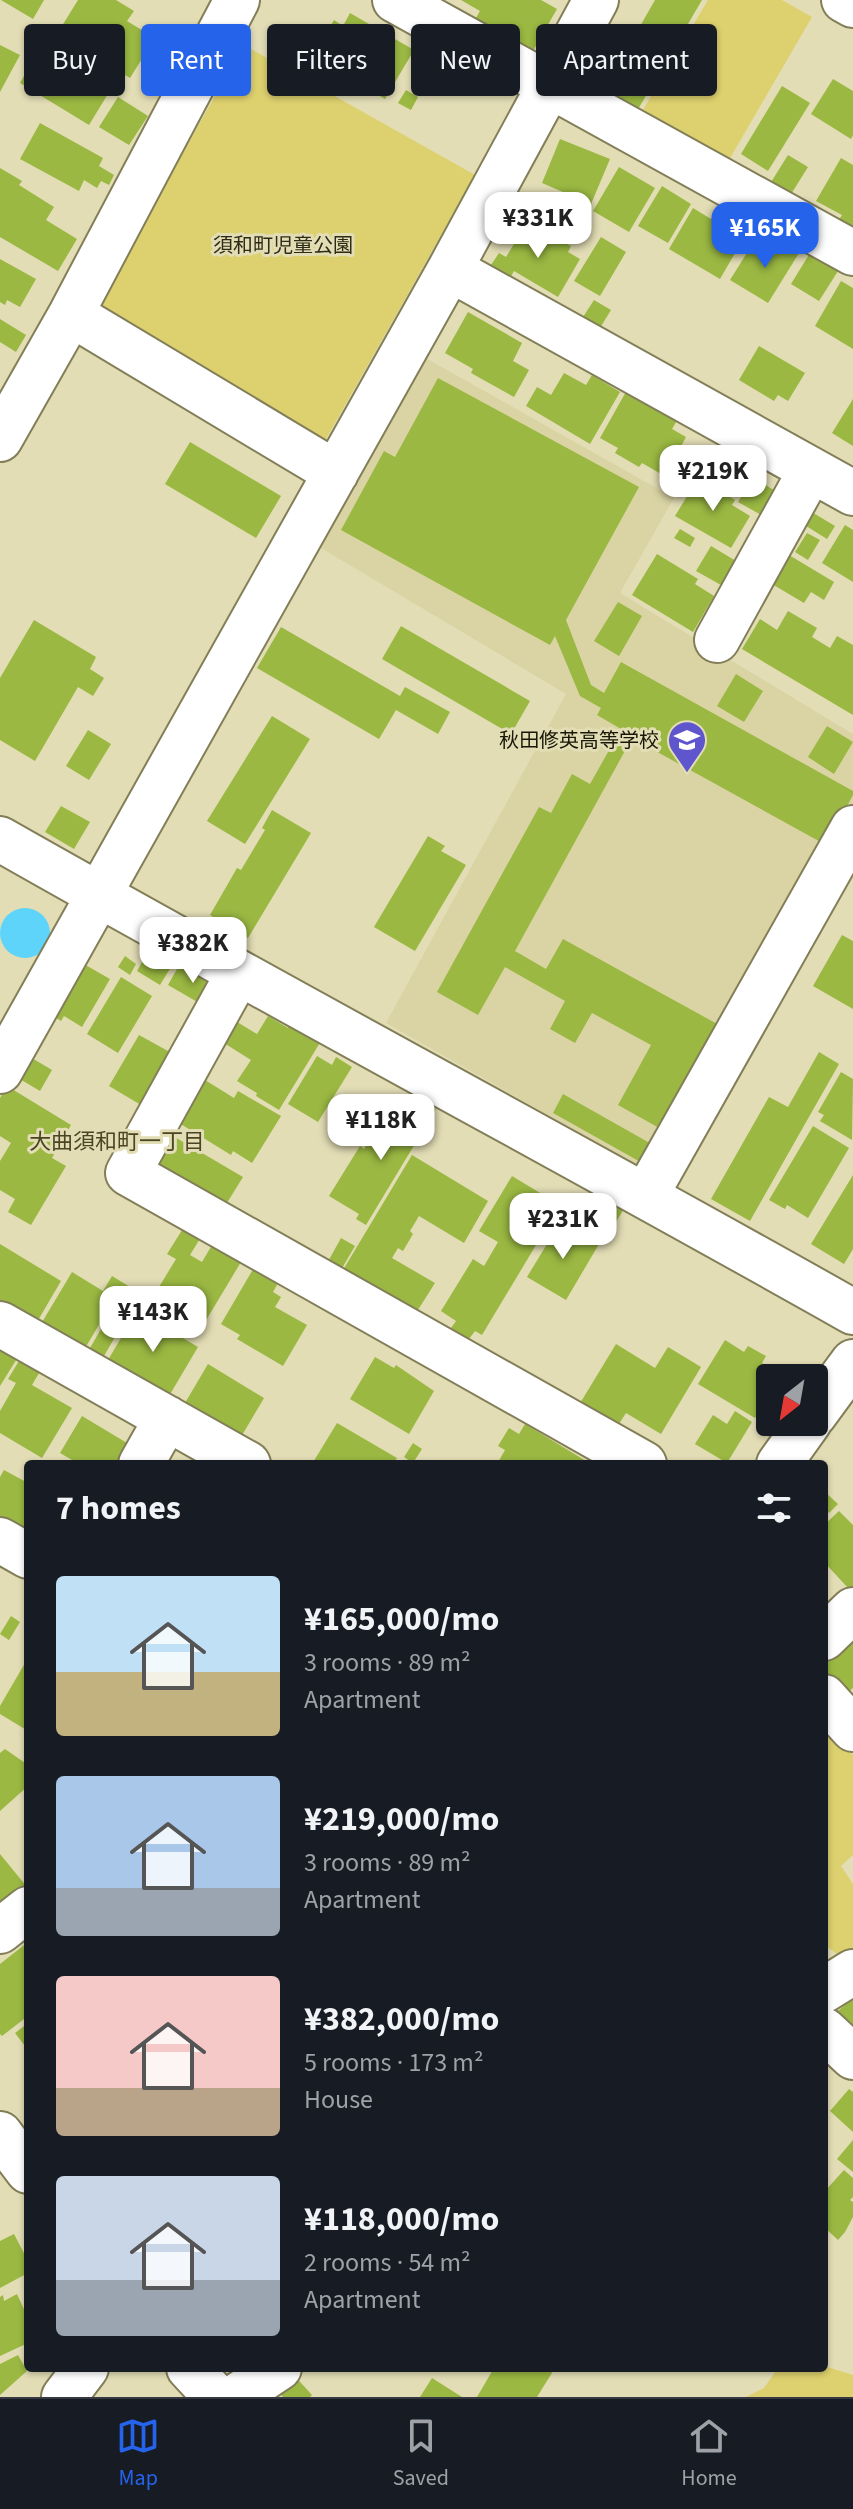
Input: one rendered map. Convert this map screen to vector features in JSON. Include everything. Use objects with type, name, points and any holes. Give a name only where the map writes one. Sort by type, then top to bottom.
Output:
[{"type":"street","points":[[0,439],[71,314],[237,0]]},
{"type":"street","points":[[395,0],[536,78]]},
{"type":"street","points":[[583,24],[596,0]]},
{"type":"street","points":[[844,0],[853,5]]},
{"type":"street","points":[[0,1071],[545,96]]},
{"type":"street","points":[[569,96],[853,253]]},
{"type":"street","points":[[450,269],[853,493]]},
{"type":"street","points":[[71,314],[336,473]]},
{"type":"street","points":[[717,640],[811,470]]},
{"type":"street","points":[[646,1195],[853,828]]},
{"type":"street","points":[[0,839],[238,974],[646,1195],[853,1312]]},
{"type":"street","points":[[238,974],[128,1173],[637,1460]]},
{"type":"street","points":[[0,1324],[241,1460]]},
{"type":"street","points":[[828,1396],[853,1362]]},
{"type":"street","points":[[143,1460],[167,1418]]},
{"type":"street","points":[[782,1460],[799,1436]]},
{"type":"street","points":[[0,1540],[24,1554]]},
{"type":"street","points":[[828,1634],[853,1610]]},
{"type":"street","points":[[0,1931],[24,1912]]},
{"type":"street","points":[[828,1988],[853,1972]]},
{"type":"street","points":[[828,2034],[853,2057]]},
{"type":"street","points":[[0,2134],[24,2166]]},
{"type":"street","points":[[64,2397],[83,2372]]},
{"type":"street","points":[[193,2372],[216,2397]]},
{"type":"street","points":[[235,2397],[273,2372]]},
{"type":"shaded area","name":"秋田修英高等学校","points":[[426,358],[674,498],[620,593],[853,734],[853,813],[647,1171],[386,1023],[566,694],[316,545]]},
{"type":"green space","points":[[708,0],[782,0],[812,17],[726,165],[640,115],[651,96],[717,96],[717,24],[694,24]]},
{"type":"green space","name":"須和町児童公園","points":[[251,49],[267,58],[267,96],[335,96],[475,175],[322,446],[91,315],[215,96],[251,96]]},
{"type":"green space","points":[[828,1726],[853,1755],[853,1855],[841,1866],[853,1884],[853,1959],[848,1963],[828,1947]]},
{"type":"green space","points":[[828,2367],[853,2375],[853,2397],[746,2397],[764,2388],[775,2372],[828,2372]]},
{"type":"water","points":[[25,908],[42,916],[50,933],[42,950],[25,958],[8,950],[0,933],[8,916]]},
{"type":"building","points":[[1,0],[44,0],[33,19]]},
{"type":"building","points":[[78,0],[116,0],[134,11],[127,21],[141,30],[141,60],[130,78],[125,75],[125,24],[63,24]]},
{"type":"building","points":[[461,0],[541,0],[557,9],[548,24],[536,24],[536,46],[530,56],[520,50],[520,24],[475,24],[480,11]]},
{"type":"building","points":[[655,0],[702,0],[688,24],[641,24]]},
{"type":"building","points":[[350,13],[369,24],[344,24]]},
{"type":"building","points":[[395,39],[411,48],[411,55],[395,82]]},
{"type":"building","points":[[0,45],[20,55],[0,92]]},
{"type":"building","points":[[833,79],[853,91],[851,139],[811,114]]},
{"type":"building","points":[[782,86],[810,103],[768,171],[741,154]]},
{"type":"building","points":[[406,90],[411,96],[418,97],[411,110],[398,103]]},
{"type":"building","points":[[41,96],[107,96],[89,125]]},
{"type":"building","points":[[612,96],[646,96],[637,111]]},
{"type":"building","points":[[118,97],[148,116],[129,145],[99,127]]},
{"type":"building","points":[[40,123],[103,158],[99,166],[114,175],[109,185],[101,181],[97,188],[84,180],[79,191],[20,159]]},
{"type":"building","points":[[560,139],[610,159],[591,204],[542,183]]},
{"type":"building","points":[[788,155],[808,167],[788,199],[768,187]]},
{"type":"building","points":[[841,158],[853,165],[853,232],[837,223],[842,215],[816,201]]},
{"type":"building","points":[[619,167],[655,188],[629,232],[593,211]]},
{"type":"building","points":[[0,168],[22,181],[19,185],[54,207],[46,220],[77,239],[58,271],[0,237]]},
{"type":"building","points":[[662,186],[691,204],[668,243],[638,226]]},
{"type":"building","points":[[693,208],[711,219],[716,211],[749,229],[720,279],[669,249]]},
{"type":"building","points":[[528,221],[571,246],[568,252],[580,259],[558,297],[514,271],[509,280],[489,268],[499,253],[506,257]]},
{"type":"building","points":[[601,237],[626,252],[600,296],[574,281]]},
{"type":"building","points":[[776,239],[799,253],[768,303],[730,280],[750,248],[766,257]]},
{"type":"building","points":[[810,253],[838,271],[819,301],[791,284]]},
{"type":"building","points":[[0,259],[36,279],[20,307],[7,300],[5,305],[0,302]]},
{"type":"building","points":[[841,281],[853,288],[853,349],[815,326]]},
{"type":"building","points":[[594,300],[611,310],[600,328],[583,317]]},
{"type":"building","points":[[468,312],[522,343],[513,361],[529,370],[514,397],[471,373],[473,369],[445,353]]},
{"type":"building","points":[[0,319],[26,335],[16,352],[0,342]]},
{"type":"building","points":[[759,346],[805,373],[788,401],[778,395],[774,401],[739,380]]},
{"type":"building","points":[[564,373],[586,385],[592,375],[620,392],[590,444],[526,406],[537,387],[551,395]]},
{"type":"building","points":[[438,378],[639,487],[566,620],[591,685],[604,693],[621,662],[853,791],[826,845],[632,738],[515,951],[546,969],[563,939],[719,1025],[661,1129],[618,1105],[651,1045],[592,1013],[575,1043],[550,1029],[565,1001],[505,967],[478,1015],[437,992],[539,807],[551,813],[572,774],[590,784],[621,729],[597,715],[601,708],[580,696],[555,636],[550,645],[341,530],[384,451],[395,457]]},
{"type":"building","points":[[627,390],[678,419],[672,429],[686,437],[668,478],[642,463],[639,467],[615,453],[618,448],[600,438]]},
{"type":"building","points":[[853,399],[853,446],[832,433]]},
{"type":"building","points":[[190,442],[281,496],[256,538],[165,484]]},
{"type":"building","points":[[753,477],[777,492],[763,516],[738,502]]},
{"type":"building","points":[[698,478],[735,500],[732,505],[750,516],[731,548],[675,516]]},
{"type":"building","points":[[810,511],[835,526],[827,539],[803,524]]},
{"type":"building","points":[[845,525],[853,530],[853,582],[822,563]]},
{"type":"building","points":[[680,529],[695,538],[690,547],[674,538]]},
{"type":"building","points":[[807,533],[820,540],[808,560],[795,552]]},
{"type":"building","points":[[711,546],[736,561],[721,585],[696,571]]},
{"type":"building","points":[[657,554],[698,579],[695,584],[714,596],[693,632],[632,595]]},
{"type":"building","points":[[789,555],[834,582],[824,600],[811,592],[804,603],[772,584]]},
{"type":"building","points":[[618,602],[642,616],[619,656],[594,641]]},
{"type":"building","points":[[788,611],[817,628],[812,637],[830,648],[837,636],[853,645],[853,715],[742,649],[760,619],[777,630]]},
{"type":"building","points":[[34,620],[96,657],[90,669],[104,678],[93,696],[78,687],[35,761],[0,740],[0,678]]},
{"type":"building","points":[[401,626],[530,701],[511,734],[382,659]]},
{"type":"building","points":[[281,627],[400,696],[405,687],[450,712],[438,734],[396,710],[379,739],[257,668]]},
{"type":"building","points":[[736,674],[763,691],[744,722],[717,706]]},
{"type":"building","points":[[272,716],[310,739],[245,844],[207,821]]},
{"type":"building","points":[[827,726],[853,742],[834,774],[808,757]]},
{"type":"building","points":[[88,730],[111,744],[89,780],[66,766]]},
{"type":"building","points":[[61,806],[90,822],[74,849],[45,832]]},
{"type":"building","points":[[272,810],[311,833],[248,938],[210,915],[237,868],[241,870],[265,830],[262,828]]},
{"type":"building","points":[[428,836],[445,846],[441,851],[466,865],[415,951],[374,927]]},
{"type":"building","points":[[842,935],[853,941],[853,1009],[813,986]]},
{"type":"building","points":[[150,948],[174,962],[160,985],[137,971]]},
{"type":"building","points":[[125,956],[136,964],[130,975],[118,967]]},
{"type":"building","points":[[181,962],[219,985],[206,1007],[168,985]]},
{"type":"building","points":[[82,963],[110,979],[82,1027],[64,1016],[61,1021],[44,1010]]},
{"type":"building","points":[[121,977],[152,996],[118,1053],[87,1034]]},
{"type":"building","points":[[268,1016],[288,1028],[291,1022],[321,1041],[279,1110],[237,1081],[251,1060],[216,1038],[229,1017],[257,1034]]},
{"type":"building","points":[[139,1035],[177,1056],[146,1108],[109,1086]]},
{"type":"building","points":[[20,1051],[52,1070],[40,1091],[8,1072]]},
{"type":"building","points":[[819,1052],[839,1064],[750,1221],[711,1199],[769,1097],[788,1107]]},
{"type":"building","points":[[317,1056],[332,1065],[336,1057],[352,1067],[318,1122],[288,1104]]},
{"type":"building","points":[[841,1072],[853,1079],[852,1140],[820,1121],[824,1115],[818,1112]]},
{"type":"building","points":[[197,1075],[234,1098],[238,1091],[281,1116],[252,1163],[233,1151],[231,1155],[171,1118]]},
{"type":"building","points":[[7,1086],[71,1125],[52,1158],[66,1166],[31,1225],[8,1212],[15,1199],[0,1190],[0,1161],[11,1143],[0,1136],[0,1098]]},
{"type":"building","points":[[563,1094],[655,1146],[644,1164],[553,1113]]},
{"type":"building","points":[[417,1097],[436,1109],[366,1225],[356,1219],[359,1214],[329,1196],[360,1146],[364,1149],[372,1136],[377,1139],[387,1122],[394,1126],[401,1113],[406,1116]]},
{"type":"building","points":[[813,1126],[849,1148],[808,1218],[787,1205],[785,1209],[769,1200]]},
{"type":"building","points":[[173,1136],[243,1177],[222,1211],[153,1170]]},
{"type":"building","points":[[412,1155],[488,1201],[464,1243],[419,1216],[403,1251],[398,1248],[392,1258],[435,1283],[416,1313],[343,1270]]},
{"type":"building","points":[[853,1175],[853,1249],[844,1264],[811,1244]]},
{"type":"building","points":[[512,1176],[560,1205],[482,1335],[475,1331],[469,1339],[451,1328],[456,1321],[441,1311],[473,1259],[484,1266],[498,1242],[479,1231]]},
{"type":"building","points":[[606,1198],[624,1209],[607,1236],[589,1226]]},
{"type":"building","points":[[561,1221],[599,1244],[566,1300],[527,1277]]},
{"type":"building","points":[[184,1227],[201,1237],[190,1255],[202,1262],[215,1240],[244,1257],[205,1322],[156,1292],[176,1259],[167,1254]]},
{"type":"building","points":[[341,1238],[355,1246],[338,1275],[325,1267]]},
{"type":"building","points":[[0,1244],[61,1281],[37,1322],[0,1300]]},
{"type":"building","points":[[259,1259],[283,1274],[273,1292],[281,1297],[275,1307],[307,1325],[283,1366],[237,1339],[240,1335],[221,1324]]},
{"type":"building","points":[[72,1272],[103,1291],[112,1276],[140,1293],[116,1333],[100,1323],[84,1350],[41,1324]]},
{"type":"building","points":[[137,1311],[198,1347],[169,1396],[108,1360]]},
{"type":"building","points":[[101,1329],[115,1337],[104,1356],[90,1348]]},
{"type":"building","points":[[725,1340],[744,1352],[748,1346],[766,1356],[764,1364],[756,1364],[755,1418],[698,1384]]},
{"type":"building","points":[[616,1344],[655,1368],[668,1347],[701,1367],[661,1434],[626,1413],[617,1427],[579,1405]]},
{"type":"building","points":[[0,1346],[18,1357],[0,1386]]},
{"type":"building","points":[[22,1356],[42,1368],[32,1385],[72,1408],[42,1458],[0,1433],[0,1411],[16,1383],[8,1379]]},
{"type":"building","points":[[375,1357],[394,1368],[396,1365],[434,1391],[409,1434],[350,1399]]},
{"type":"building","points":[[208,1364],[264,1398],[241,1437],[185,1403]]},
{"type":"building","points":[[735,1411],[752,1422],[729,1460],[722,1460],[695,1444],[713,1415],[727,1424]]},
{"type":"building","points":[[82,1416],[137,1449],[131,1460],[72,1460],[60,1453]]},
{"type":"building","points":[[337,1423],[397,1458],[396,1460],[314,1460]]},
{"type":"building","points":[[525,1424],[584,1460],[499,1460],[505,1450],[498,1446],[509,1428],[519,1434]]},
{"type":"building","points":[[413,1443],[422,1449],[415,1460],[404,1457]]},
{"type":"building","points":[[4,1470],[24,1481],[24,1532],[0,1518],[0,1477]]},
{"type":"building","points":[[828,1495],[838,1504],[828,1512]]},
{"type":"building","points":[[839,1511],[853,1525],[853,1586],[849,1589],[828,1566],[828,1521]]},
{"type":"building","points":[[11,1616],[20,1622],[9,1640],[0,1634]]},
{"type":"building","points":[[853,1633],[853,1688],[844,1696],[828,1679],[828,1656]]},
{"type":"building","points":[[24,1665],[24,1729],[0,1714],[0,1706]]},
{"type":"building","points":[[5,1749],[24,1762],[24,1790],[0,1811],[0,1753]]},
{"type":"building","points":[[0,1854],[24,1883],[24,1889],[0,1909]]},
{"type":"building","points":[[24,1945],[24,2019],[2,2036],[0,2034],[0,1964]]},
{"type":"building","points":[[853,1998],[853,2026],[844,2033],[831,2017]]},
{"type":"building","points":[[24,2026],[24,2045],[15,2033]]},
{"type":"building","points":[[849,2089],[853,2092],[853,2132],[830,2111]]},
{"type":"building","points":[[853,2140],[853,2172],[837,2159]]},
{"type":"building","points":[[844,2170],[853,2178],[853,2197],[850,2200],[853,2202],[853,2217],[838,2240],[828,2231],[828,2188]]},
{"type":"building","points":[[14,2234],[24,2253],[24,2275],[0,2288],[0,2241]]},
{"type":"building","points":[[17,2294],[24,2309],[24,2345],[0,2356],[0,2297],[3,2295],[4,2301]]},
{"type":"building","points":[[18,2355],[26,2372],[0,2395],[0,2364]]},
{"type":"building","points":[[291,2372],[312,2395],[310,2397],[283,2397],[274,2386]]},
{"type":"building","points":[[492,2372],[553,2372],[537,2397],[477,2397]]},
{"type":"building","points":[[432,2378],[462,2397],[420,2397]]},
{"type":"place","name":"秋田修英高等学校","points":[[687,774]]},
{"type":"district","name":"大曲須和町一丁目","points":[[117,1141]]}]
